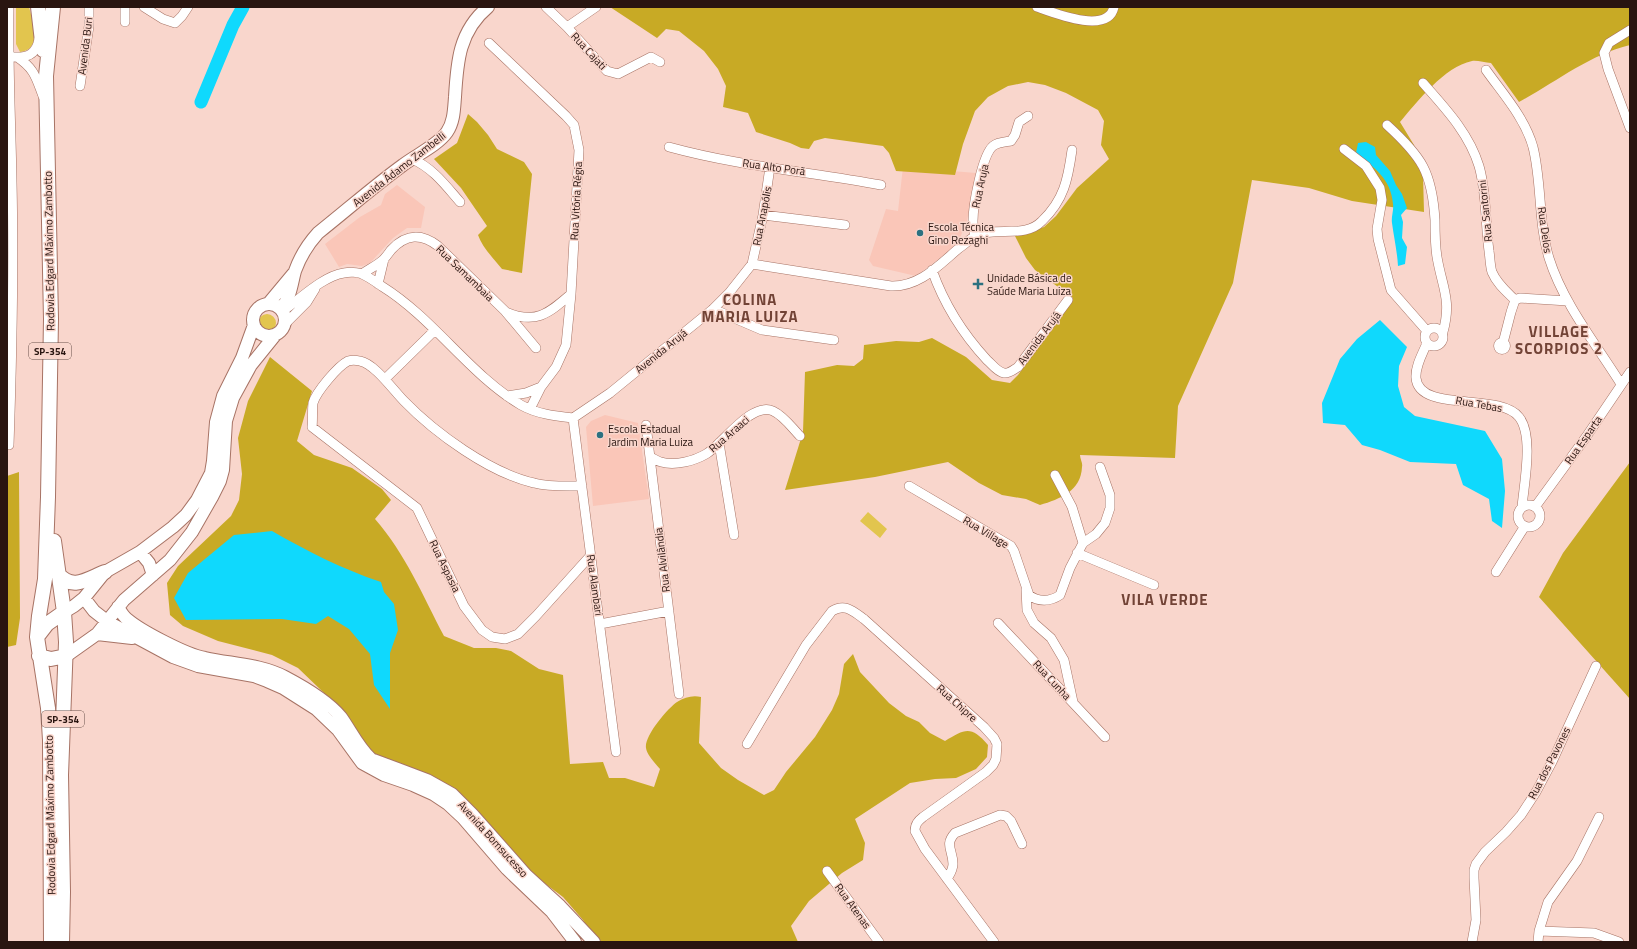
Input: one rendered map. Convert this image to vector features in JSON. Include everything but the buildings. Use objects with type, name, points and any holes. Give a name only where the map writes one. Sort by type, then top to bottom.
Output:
[{"type":"main road","name":"Rodovia Edgard Máximo Zambotto","points":[[38,7],[43,64],[46,76]]},
{"type":"main road","name":"Rodovia Edgard Máximo Zambotto","points":[[51,942],[50,740],[48,708],[37,637],[45,579],[48,497],[51,319],[46,76],[53,7]]},
{"type":"main road","name":"Rodovia Edgard Máximo Zambotto","points":[[48,497],[64,612],[66,656],[61,775],[63,892],[62,942]]},
{"type":"main road","points":[[58,574],[64,580],[73,584],[105,572]]},
{"type":"main road","points":[[37,637],[47,624],[64,612]]},
{"type":"main road","points":[[39,656],[51,659],[66,656]]},
{"type":"street","points":[[9,7],[14,311],[9,445]]},
{"type":"street","name":"Avenida Buri","points":[[80,86],[89,26],[89,7]]},
{"type":"street","points":[[125,7],[125,22]]},
{"type":"street","points":[[144,7],[164,19],[175,23],[188,7]]},
{"type":"street","name":"Avenida Ádamo Zambelli","points":[[280,330],[285,320],[282,310],[289,297],[295,271],[306,247],[318,233],[412,159],[442,138],[449,129],[454,111],[456,72],[460,51],[466,33],[473,22],[488,7]]},
{"type":"street","name":"Rua Cajati","points":[[546,7],[567,27],[607,71],[618,74],[651,57],[660,62]]},
{"type":"street","points":[[567,27],[596,7]]},
{"type":"street","points":[[1037,7],[1073,19],[1087,21],[1108,18],[1114,7]]},
{"type":"street","points":[[11,56],[33,54],[39,43],[41,28]]},
{"type":"street","points":[[1630,30],[1609,43],[1604,53],[1608,70],[1630,128]]},
{"type":"street","name":"Rua Vitória Régia","points":[[489,43],[574,125],[579,150],[571,294],[566,345],[556,367],[541,387],[530,410]]},
{"type":"street","points":[[11,56],[25,62],[33,71],[46,104]]},
{"type":"street","name":"Rua Delos","points":[[1486,70],[1519,116],[1533,147],[1537,170],[1543,232],[1548,257],[1557,282],[1621,384]]},
{"type":"street","name":"Rua Santorini","points":[[1423,83],[1454,119],[1469,141],[1478,165],[1484,188],[1487,237],[1492,272],[1501,286],[1516,300]]},
{"type":"street","name":"Rua Aruja","points":[[975,236],[973,221],[980,177],[986,156],[992,147],[1001,142],[1011,141],[1015,135],[1019,122],[1028,116]]},
{"type":"street","points":[[1387,125],[1416,155],[1427,175],[1432,191],[1436,252],[1446,294],[1447,311],[1443,341],[1438,345],[1432,346],[1427,343],[1425,337],[1426,331],[1432,327],[1435,327],[1443,332]]},
{"type":"street","name":"Rua Alto Porã","points":[[669,147],[713,158],[814,173],[881,185]]},
{"type":"street","points":[[1344,149],[1366,166],[1380,188],[1382,200],[1378,239],[1391,290],[1426,331]]},
{"type":"street","points":[[752,264],[891,286],[900,286],[911,283],[926,276],[975,236],[994,232],[1024,230],[1041,223],[1060,200],[1068,178],[1072,150]]},
{"type":"street","points":[[412,159],[421,163],[433,172],[460,202]]},
{"type":"street","name":"Rua Anapólis","points":[[752,264],[763,215],[770,167]]},
{"type":"street","points":[[763,215],[845,225]]},
{"type":"street","name":"Rua Samambaia","points":[[362,274],[384,259],[397,245],[408,239],[415,237],[430,240],[505,311],[536,348]]},
{"type":"street","points":[[378,284],[384,259]]},
{"type":"street","name":"Avenida Arujá","points":[[573,418],[610,393],[713,309],[729,293],[752,264]]},
{"type":"street","name":"Avenida Arujá","points":[[932,270],[938,288],[956,323],[981,353],[995,368],[1002,373],[1008,373],[1018,367],[1068,300]]},
{"type":"street","name":"Avenida Ádamo Zambelli","points":[[64,612],[84,598],[105,572],[159,539],[186,515],[206,484],[214,461],[216,422],[223,396],[242,358],[254,325],[254,315],[259,307],[268,304],[295,271]]},
{"type":"street","points":[[268,304],[273,304],[282,310],[332,277],[345,273],[362,274],[396,295],[414,309],[482,375],[507,396],[530,410],[554,416],[573,418]]},
{"type":"street","points":[[66,656],[97,634],[108,622],[118,607],[133,591],[153,575],[180,549],[192,532],[212,497],[223,470],[224,434],[233,398],[251,365],[280,330],[307,302],[317,286]]},
{"type":"street","name":"Rua Samambaia","points":[[505,311],[515,316],[534,318],[553,310],[571,294]]},
{"type":"street","points":[[1503,343],[1511,312],[1516,300],[1520,298],[1568,301]]},
{"type":"street","points":[[713,309],[762,330],[834,340]]},
{"type":"street","points":[[254,325],[256,329],[263,334],[272,335],[280,330]]},
{"type":"street","points":[[435,330],[386,379],[405,402],[424,420],[454,444],[474,456],[520,479],[549,485],[582,486]]},
{"type":"street","name":"Rua Tebas","points":[[1427,343],[1419,362],[1416,377],[1421,389],[1436,397],[1499,406],[1510,410],[1520,418],[1525,431],[1526,446],[1522,508]]},
{"type":"street","name":"Rua Aspasia","points":[[386,379],[360,361],[348,361],[328,380],[313,403],[312,427],[417,508],[464,606],[482,630],[492,637],[505,639],[518,634],[591,555]]},
{"type":"street","name":"Rua Esparta","points":[[1535,507],[1586,437],[1630,372]]},
{"type":"street","points":[[507,396],[526,394],[541,387]]},
{"type":"street","name":"Rua Araaci","points":[[650,457],[661,462],[685,462],[707,454],[728,433],[752,414],[768,410],[773,411],[784,419],[800,436]]},
{"type":"street","name":"Rua Alambari","points":[[573,418],[616,752]]},
{"type":"street","name":"Rua Alvilândia","points":[[646,425],[679,694]]},
{"type":"street","points":[[719,443],[734,535]]},
{"type":"street","points":[[1026,589],[1031,597],[1040,600],[1047,601],[1060,595],[1063,591],[1065,581],[1077,553],[1083,543],[1096,534],[1105,523],[1110,508],[1110,495],[1100,467]]},
{"type":"street","points":[[1055,474],[1072,507],[1083,543]]},
{"type":"street","name":"Rua Village","points":[[909,486],[1011,546],[1026,589],[1027,610],[1034,623],[1051,638],[1064,660],[1074,703]]},
{"type":"street","points":[[1528,505],[1535,507],[1540,513],[1540,520],[1532,527],[1525,526],[1518,518],[1519,511],[1528,505]]},
{"type":"street","points":[[1496,572],[1525,526]]},
{"type":"street","points":[[140,552],[149,563],[153,575]]},
{"type":"street","points":[[1077,553],[1154,585]]},
{"type":"street","name":"Avenida Bomsucesso","points":[[84,598],[94,611],[108,622],[185,663],[254,676],[283,688],[316,709],[338,730],[362,763],[384,776],[413,785],[433,794],[448,804],[463,818],[507,869],[552,912],[576,942]]},
{"type":"street","name":"Avenida Bomsucesso","points":[[118,607],[128,620],[154,636],[204,658],[255,666],[284,676],[324,702],[340,716],[365,753],[371,759],[439,786],[463,804],[526,875],[560,906],[594,942]]},
{"type":"street","name":"Rua Chipre","points":[[747,744],[806,645],[824,619],[838,607],[849,609],[854,612],[984,727],[994,738],[997,744],[996,758],[986,772],[923,817],[916,824],[915,831],[925,849],[994,942]]},
{"type":"street","points":[[600,624],[669,611]]},
{"type":"street","name":"Rua Cunha","points":[[998,623],[1105,737]]},
{"type":"street","points":[[97,634],[142,640]]},
{"type":"street","name":"Rua dos Pavones","points":[[1472,942],[1476,920],[1474,878],[1476,864],[1485,852],[1521,815],[1536,792],[1552,762],[1596,666]]},
{"type":"street","points":[[947,879],[952,871],[953,862],[949,847],[950,839],[955,833],[1000,815],[1006,816],[1010,821],[1022,844]]},
{"type":"street","points":[[1538,942],[1539,931],[1548,902],[1577,861],[1599,817]]},
{"type":"street","name":"Rua Atenas","points":[[827,871],[878,942]]},
{"type":"street","points":[[1539,931],[1594,933],[1619,942]]},
{"type":"shaded area","points":[[16,7],[29,7],[35,34],[32,46],[27,50],[20,52],[16,44]]},
{"type":"shaded area","points":[[610,7],[1630,7],[1630,45],[1601,55],[1587,62],[1519,102],[1491,63],[1472,61],[1462,64],[1442,77],[1423,95],[1400,122],[1414,145],[1423,175],[1424,212],[1352,201],[1309,188],[1252,180],[1233,283],[1178,406],[1175,458],[1080,455],[1082,466],[1081,475],[1074,488],[1062,497],[1040,505],[1026,499],[1002,495],[979,483],[948,462],[875,477],[785,490],[803,432],[805,372],[837,365],[854,366],[863,359],[864,345],[896,341],[919,342],[932,338],[966,357],[992,380],[1010,383],[1018,375],[1073,298],[1035,270],[1026,258],[1015,236],[1044,227],[1056,216],[1077,188],[1109,159],[1101,145],[1104,121],[1098,110],[1066,93],[1045,85],[1028,82],[1008,86],[988,97],[975,111],[963,144],[955,175],[896,171],[889,153],[883,146],[825,138],[814,141],[809,149],[801,148],[756,132],[748,113],[723,107],[726,86],[718,69],[704,51],[679,31],[666,29],[657,38]]},
{"type":"shaded area","points":[[468,114],[488,135],[497,149],[524,162],[532,174],[522,273],[502,269],[488,253],[478,235],[487,226],[461,188],[434,159],[457,143]]},
{"type":"shaded area","name":"Escola Técnica Gino Rezaghi","points":[[903,167],[976,173],[967,221],[957,245],[916,276],[873,266],[869,260],[886,209],[898,211]]},
{"type":"shaded area","points":[[397,185],[425,207],[421,228],[407,228],[393,238],[370,263],[362,266],[347,264],[339,267],[325,244],[360,217],[381,205],[385,194]]},
{"type":"shaded area","points":[[267,314],[271,315],[275,319],[275,327],[271,331],[267,332],[263,331],[259,327],[258,323],[259,319],[263,315]]},
{"type":"shaded area","points":[[270,357],[312,391],[297,441],[314,455],[352,468],[382,489],[391,500],[375,519],[386,532],[404,560],[444,636],[474,648],[496,648],[511,651],[539,669],[563,675],[570,764],[603,762],[609,778],[625,778],[654,787],[660,769],[648,753],[646,743],[657,723],[673,705],[686,698],[698,696],[701,697],[699,743],[721,768],[764,795],[774,790],[786,772],[815,737],[832,710],[839,694],[844,664],[853,654],[860,672],[889,703],[906,716],[919,722],[930,733],[945,741],[963,732],[968,731],[977,734],[988,745],[987,757],[976,769],[956,778],[935,779],[910,783],[855,819],[865,843],[863,860],[842,873],[809,901],[791,926],[798,942],[598,942],[583,920],[563,897],[374,756],[361,741],[347,715],[298,668],[272,655],[218,641],[183,626],[170,615],[167,583],[178,566],[231,516],[239,500],[242,474],[238,438],[248,401]]},
{"type":"shaded area","points":[[605,415],[638,423],[649,499],[593,506],[586,427],[591,421]]},
{"type":"shaded area","points":[[1630,462],[1630,699],[1539,597],[1563,553]]},
{"type":"shaded area","points":[[19,472],[20,618],[16,645],[7,647],[7,476]]},
{"type":"shaded area","points":[[868,512],[887,529],[880,538],[860,521]]},
{"type":"water","points":[[1366,142],[1375,147],[1376,155],[1390,171],[1402,194],[1407,208],[1401,215],[1403,222],[1402,238],[1407,247],[1405,264],[1398,266],[1392,221],[1392,195],[1389,187],[1380,174],[1356,153],[1358,143]]},
{"type":"water","points":[[1380,320],[1407,347],[1399,366],[1398,386],[1404,407],[1415,416],[1485,431],[1502,459],[1505,491],[1502,528],[1492,521],[1489,499],[1463,485],[1456,464],[1410,462],[1380,450],[1362,445],[1345,425],[1323,423],[1322,403],[1340,359],[1357,339]]},
{"type":"water","points":[[272,531],[325,559],[381,582],[384,592],[394,604],[398,630],[390,653],[390,709],[374,685],[370,654],[349,629],[328,616],[316,624],[282,619],[186,620],[174,598],[188,573],[234,535]]},
{"type":"waterway","points":[[201,102],[233,25],[243,7]]},
{"type":"place","name":"Escola Técnica Gino Rezaghi","points":[[920,233]]},
{"type":"place","name":"Unidade Básica de Saúde Maria Luiza","points":[[978,284]]},
{"type":"place","name":"Escola Estadual Jardim Maria Luiza","points":[[600,435]]},
{"type":"district","name":"COLINA MARIA LUIZA","points":[[750,308]]},
{"type":"district","name":"VILLAGE SCORPIOS 2","points":[[1559,340]]},
{"type":"district","name":"VILA VERDE","points":[[1165,599]]}]
